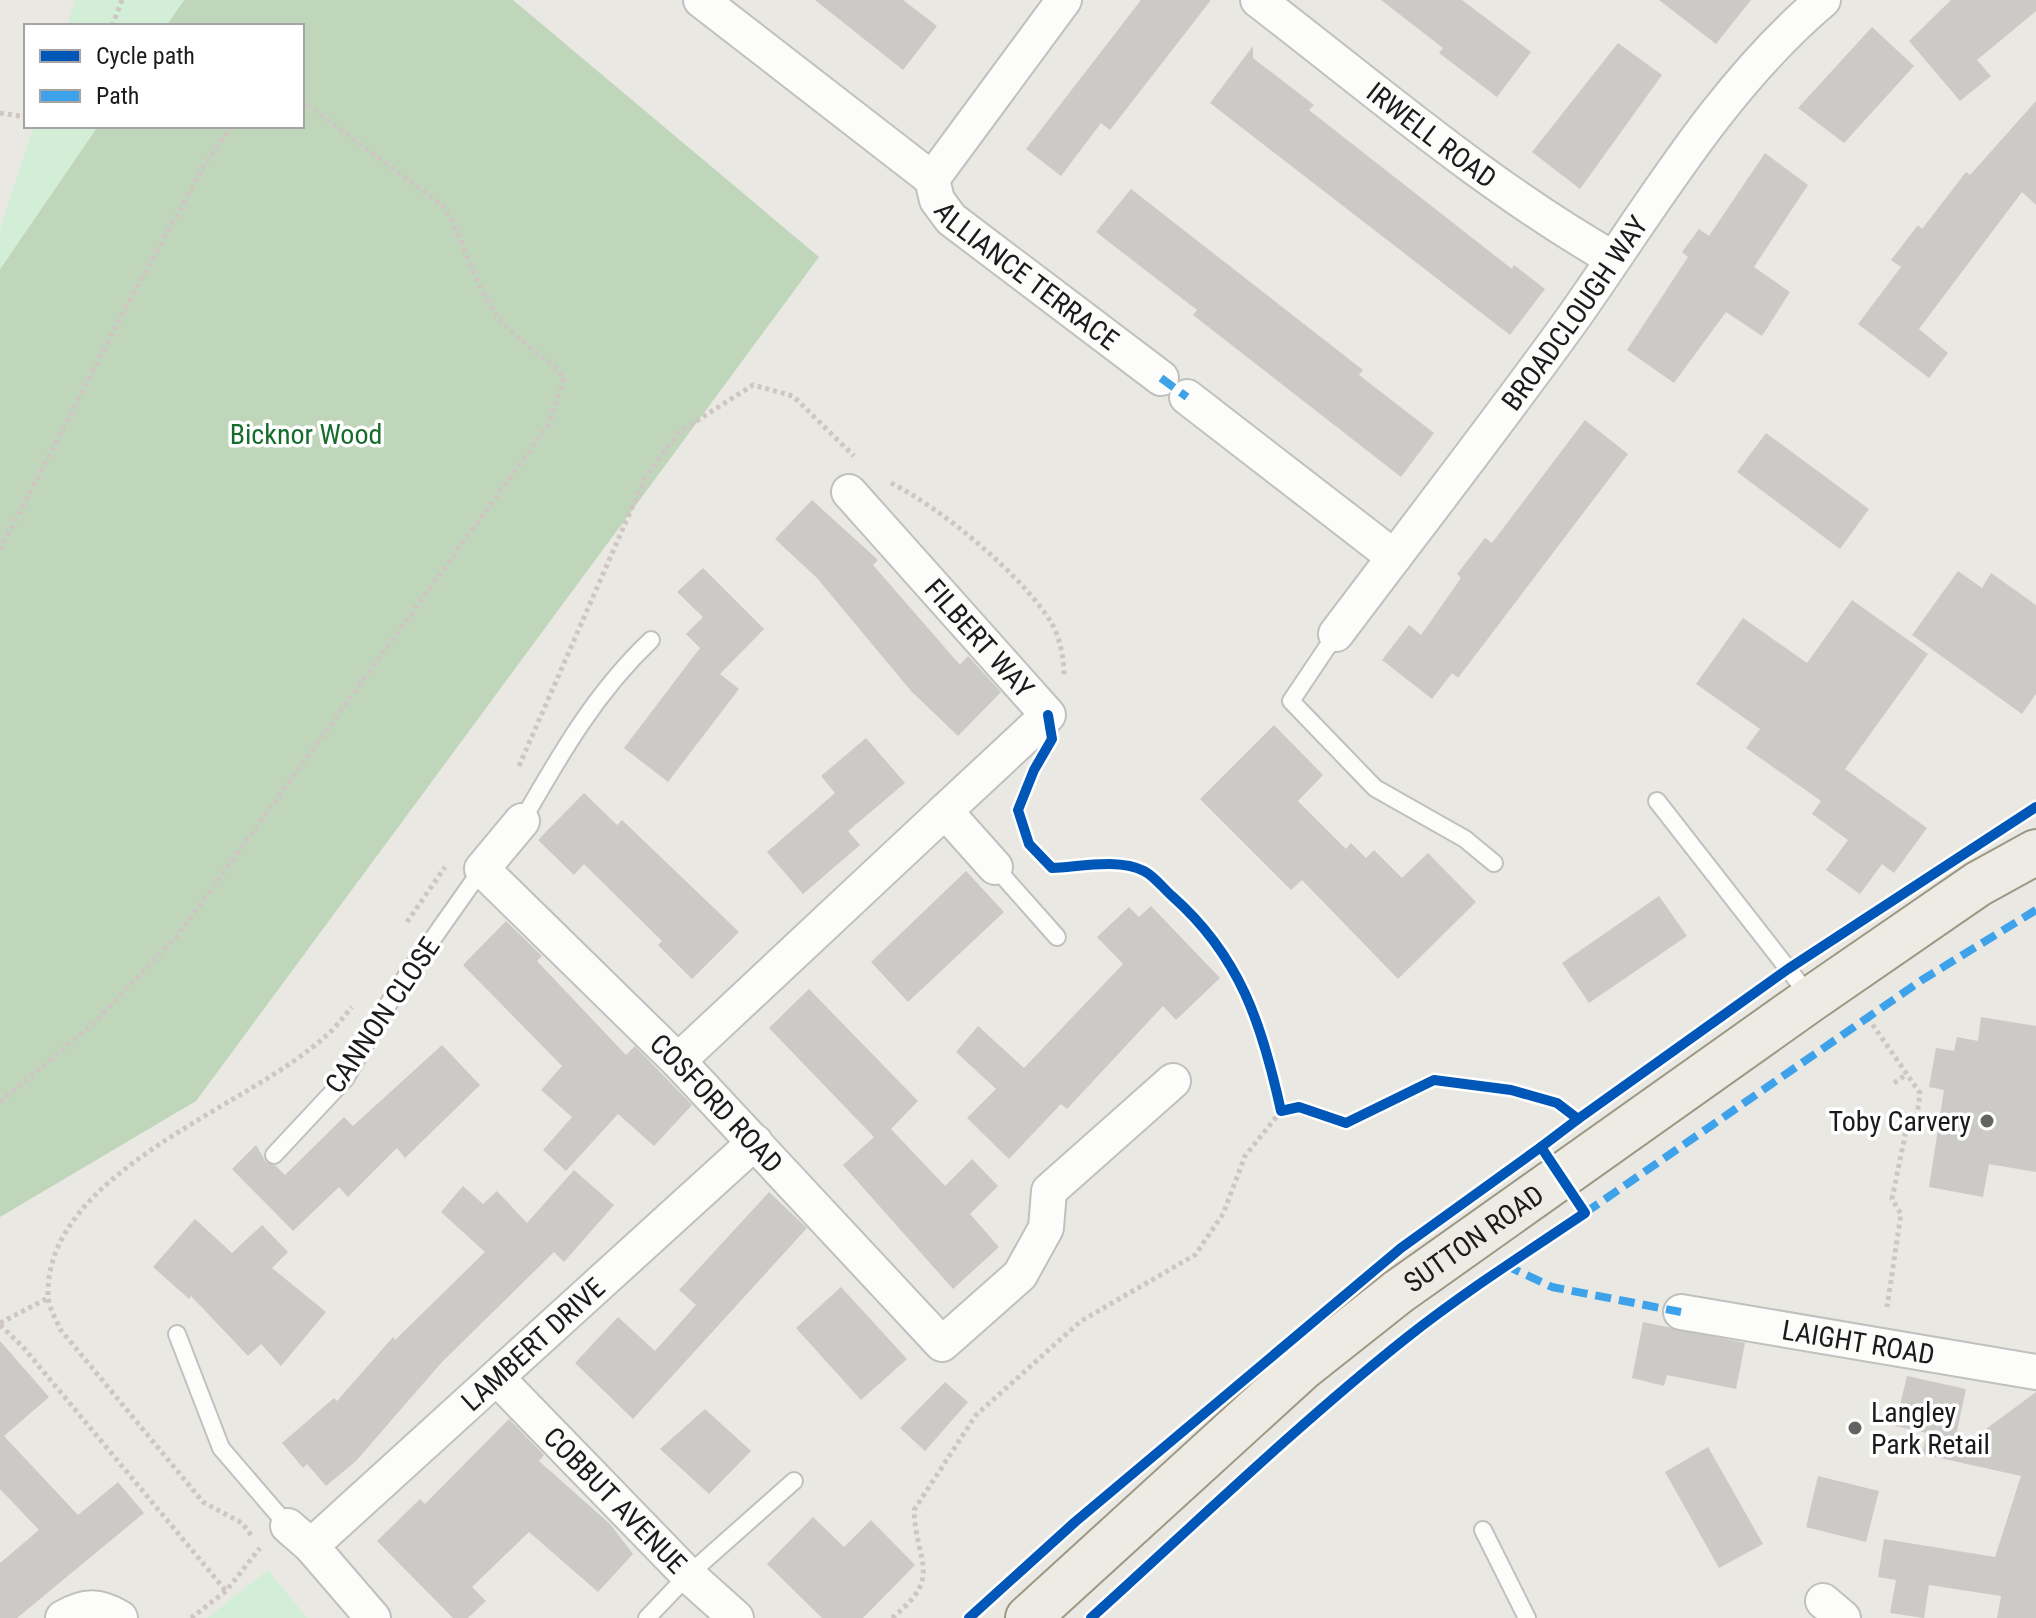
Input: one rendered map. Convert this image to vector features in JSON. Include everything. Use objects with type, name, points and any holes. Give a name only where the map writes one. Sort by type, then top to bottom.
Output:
[{"type":"main road","name":"SUTTON ROAD","points":[[1028,1618],[1302,1368],[1398,1292],[1811,999],[1978,884],[2036,852]]},
{"type":"street","points":[[701,0],[932,179]]},
{"type":"street","name":"ALLIANCE TERRACE","points":[[1064,0],[953,146],[932,179],[937,200],[951,219],[1394,557]]},
{"type":"street","name":"IRWELL ROAD","points":[[1258,0],[1443,142],[1577,238],[1612,258]]},
{"type":"street","name":"BROADCLOUGH WAY","points":[[1336,634],[1573,318],[1696,141],[1774,45],[1823,0]]},
{"type":"street","name":"FILBERT WAY","points":[[678,1061],[1048,715],[849,492]]},
{"type":"street","points":[[945,811],[995,867]]},
{"type":"street","points":[[482,869],[522,821]]},
{"type":"street","name":"COSFORD ROAD","points":[[482,869],[678,1061],[942,1344],[1020,1275],[1046,1228],[1049,1191],[1173,1081]]},
{"type":"street","name":"LAMBERT DRIVE","points":[[300,1536],[497,1378],[755,1142]]},
{"type":"street","name":"LAIGHT ROAD","points":[[1681,1312],[2036,1372]]},
{"type":"street","name":"COBBUT AVENUE","points":[[497,1378],[688,1575],[736,1618]]},
{"type":"street","points":[[300,1536],[373,1618]]},
{"type":"street","points":[[63,1618],[79,1609],[101,1607],[120,1618]]},
{"type":"lane","points":[[1336,634],[1291,701],[1375,788],[1465,839],[1494,863]]},
{"type":"lane","points":[[522,821],[583,716],[616,673],[651,640]]},
{"type":"lane","points":[[1657,801],[1811,999]]},
{"type":"lane","points":[[995,867],[1057,937]]},
{"type":"lane","name":"CANNON CLOSE","points":[[274,1155],[345,1079],[396,991],[482,869]]},
{"type":"lane","points":[[177,1334],[221,1448],[300,1536]]},
{"type":"lane","points":[[647,1618],[688,1575],[794,1481]]},
{"type":"lane","points":[[1483,1530],[1527,1618]]},
{"type":"path","points":[[113,24],[122,0]]},
{"type":"path","points":[[0,1102],[94,1023],[178,935],[549,424],[562,391],[564,377],[526,346],[494,312],[459,229],[442,205],[304,101]]},
{"type":"path","points":[[0,113],[24,117]]},
{"type":"path","points":[[0,550],[123,313],[205,164],[231,128]]},
{"type":"path","points":[[1868,1018],[1920,1093],[1916,1123],[1906,1131],[1892,1199],[1901,1214],[1885,1307],[1895,1309]]},
{"type":"path","points":[[1894,1083],[1907,1074]]},
{"type":"path","points":[[892,1618],[910,1603],[923,1584],[923,1552],[914,1529],[914,1510],[976,1415],[1081,1321],[1195,1255],[1223,1214],[1245,1156],[1286,1110],[1279,1099]]},
{"type":"path","points":[[48,1298],[0,1324],[23,1347],[226,1591]]},
{"type":"path","points":[[191,1618],[226,1591],[261,1547],[300,1536]]},
{"type":"green space","points":[[75,0],[184,0],[167,24],[68,24]]},
{"type":"green space","name":"Bicknor Wood","points":[[184,0],[513,0],[819,257],[196,1101],[0,1217],[0,269],[97,128],[304,128],[304,24],[167,24]]},
{"type":"green space","points":[[33,128],[97,128],[0,269],[0,230]]},
{"type":"green space","points":[[268,1570],[307,1618],[207,1618]]},
{"type":"building","points":[[815,0],[903,0],[937,26],[903,70]]},
{"type":"building","points":[[1141,0],[1211,0],[1110,130],[1101,123],[1061,176],[1026,149]]},
{"type":"building","points":[[1381,0],[1462,0],[1531,52],[1497,97],[1439,53],[1443,48]]},
{"type":"building","points":[[1659,0],[1751,0],[1716,44]]},
{"type":"building","points":[[1951,0],[2036,0],[2036,11],[1977,60],[1991,76],[1960,101],[1909,41]]},
{"type":"building","points":[[1872,27],[1914,66],[1844,143],[1798,108]]},
{"type":"building","points":[[1618,43],[1662,75],[1580,189],[1532,152]]},
{"type":"building","points":[[1253,46],[1253,58],[1314,105],[1309,110],[1512,269],[1514,265],[1545,289],[1510,335],[1210,103]]},
{"type":"building","points":[[2036,101],[2036,205],[2022,192],[1919,329],[1948,353],[1929,378],[1858,324],[1901,267],[1891,260],[1918,225],[1922,229],[1966,172],[1970,175]]},
{"type":"building","points":[[1765,153],[1808,185],[1754,267],[1790,292],[1762,336],[1726,312],[1674,383],[1627,350],[1688,257],[1682,252],[1699,229],[1709,236]]},
{"type":"building","points":[[1131,189],[1363,370],[1359,375],[1434,433],[1401,477],[1193,315],[1197,310],[1096,232]]},
{"type":"building","points":[[1585,420],[1628,454],[1458,678],[1452,673],[1432,699],[1382,660],[1409,625],[1421,635],[1461,578],[1457,574],[1485,538],[1492,543]]},
{"type":"building","points":[[1766,433],[1869,509],[1840,549],[1737,472]]},
{"type":"building","points":[[812,500],[878,560],[873,565],[960,665],[968,656],[1001,692],[958,736],[911,691],[817,578],[775,539]]},
{"type":"building","points":[[703,568],[764,629],[720,674],[739,689],[668,782],[624,748],[700,648],[686,634],[703,617],[677,592]]},
{"type":"building","points":[[1958,571],[1982,588],[1991,573],[2036,605],[2036,694],[2022,714],[1912,635]]},
{"type":"building","points":[[1852,600],[1928,654],[1845,769],[1927,828],[1894,873],[1882,864],[1860,894],[1826,870],[1848,840],[1812,814],[1821,801],[1746,748],[1760,729],[1696,684],[1743,618],[1807,663]]},
{"type":"building","points":[[1274,725],[1323,775],[1298,801],[1346,849],[1351,843],[1366,858],[1374,850],[1402,878],[1428,853],[1476,902],[1398,979],[1302,880],[1291,890],[1200,799]]},
{"type":"building","points":[[866,738],[905,783],[848,831],[860,845],[803,894],[767,852],[835,793],[821,776]]},
{"type":"building","points":[[584,793],[617,825],[622,820],[739,932],[692,979],[658,945],[662,941],[584,864],[574,875],[538,840]]},
{"type":"building","points":[[966,871],[1004,912],[908,1002],[871,962]]},
{"type":"building","points":[[1659,896],[1687,936],[1589,1003],[1562,963]]},
{"type":"building","points":[[1151,906],[1220,978],[1176,1020],[1163,1006],[1067,1109],[1061,1104],[1009,1159],[967,1118],[996,1089],[956,1052],[978,1026],[1024,1068],[1123,964],[1097,937],[1129,907],[1139,917]]},
{"type":"building","points":[[506,921],[542,956],[537,961],[626,1055],[635,1046],[692,1105],[654,1146],[618,1114],[566,1171],[543,1150],[572,1117],[541,1090],[562,1066],[463,965]]},
{"type":"building","points":[[809,989],[918,1101],[891,1129],[945,1186],[972,1159],[998,1186],[970,1214],[999,1247],[953,1289],[843,1165],[874,1137],[769,1028]]},
{"type":"building","name":"Toby Carvery","points":[[1981,1017],[2036,1026],[2036,1172],[1989,1164],[1983,1197],[1929,1187],[1944,1090],[1929,1087],[1936,1048],[1954,1051],[1957,1037],[1978,1041]]},
{"type":"building","points":[[442,1045],[480,1085],[405,1158],[397,1148],[348,1197],[339,1187],[293,1231],[232,1169],[256,1145],[266,1162],[285,1175],[344,1117],[353,1126]]},
{"type":"building","points":[[574,1170],[614,1205],[564,1262],[554,1252],[442,1362],[356,1461],[326,1486],[307,1464],[303,1468],[282,1443],[334,1398],[337,1401],[393,1337],[395,1340],[485,1252],[441,1212],[463,1186],[483,1204],[497,1191],[527,1223]]},
{"type":"building","points":[[769,1192],[807,1228],[633,1419],[575,1363],[618,1317],[655,1351],[696,1305],[679,1290]]},
{"type":"building","points":[[195,1219],[232,1253],[262,1225],[288,1252],[272,1268],[326,1312],[281,1366],[261,1344],[248,1356],[191,1296],[189,1299],[153,1267]]},
{"type":"building","points":[[841,1287],[907,1359],[861,1400],[796,1328]]},
{"type":"building","points":[[1643,1322],[1745,1343],[1736,1389],[1667,1375],[1664,1386],[1632,1378]]},
{"type":"building","points":[[0,1341],[49,1397],[4,1436],[78,1515],[118,1482],[144,1513],[17,1618],[0,1618],[0,1563],[39,1530],[0,1489]]},
{"type":"building","points":[[1907,1376],[1966,1389],[1952,1454],[2036,1392],[2036,1618],[1997,1618],[2001,1596],[1929,1585],[1924,1618],[1890,1613],[1896,1580],[1878,1577],[1884,1539],[1995,1557],[2021,1476],[1922,1454],[1927,1433],[1895,1426]]},
{"type":"building","points":[[945,1382],[968,1402],[925,1451],[900,1428]]},
{"type":"building","points":[[705,1409],[751,1451],[709,1494],[660,1449]]},
{"type":"building","points":[[509,1419],[544,1455],[539,1461],[610,1524],[633,1554],[598,1592],[529,1532],[472,1587],[486,1601],[468,1618],[453,1618],[377,1541],[420,1499],[425,1504]]},
{"type":"building","points":[[1708,1447],[1763,1544],[1719,1568],[1665,1472]]},
{"type":"building","points":[[1818,1476],[1879,1491],[1866,1542],[1806,1527]]},
{"type":"building","points":[[813,1517],[844,1547],[871,1520],[915,1565],[863,1618],[822,1618],[767,1564]]},
{"type":"marked path","points":[[1161,378],[1187,397]]},
{"type":"marked path","points":[[1585,1213],[1922,980],[2036,910]]},
{"type":"marked path","points":[[1505,1265],[1552,1287],[1681,1312]]},
{"type":"cycle path","points":[[1048,715],[1052,739],[1034,770],[1018,810],[1029,844],[1052,868],[1111,864],[1144,871],[1195,919],[1215,943],[1245,993],[1266,1049],[1281,1111],[1299,1107],[1346,1123],[1434,1080],[1511,1090],[1557,1103],[1578,1119],[1541,1147],[1585,1213],[1449,1306],[1364,1372],[1091,1618]]},
{"type":"cycle path","points":[[1578,1119],[1788,969],[2036,807]]},
{"type":"cycle path","points":[[969,1618],[1075,1522],[1401,1248],[1541,1147]]},
{"type":"place","name":"Toby Carvery","points":[[1987,1121]]},
{"type":"place","name":"Langley Park Retail","points":[[1855,1428]]}]
